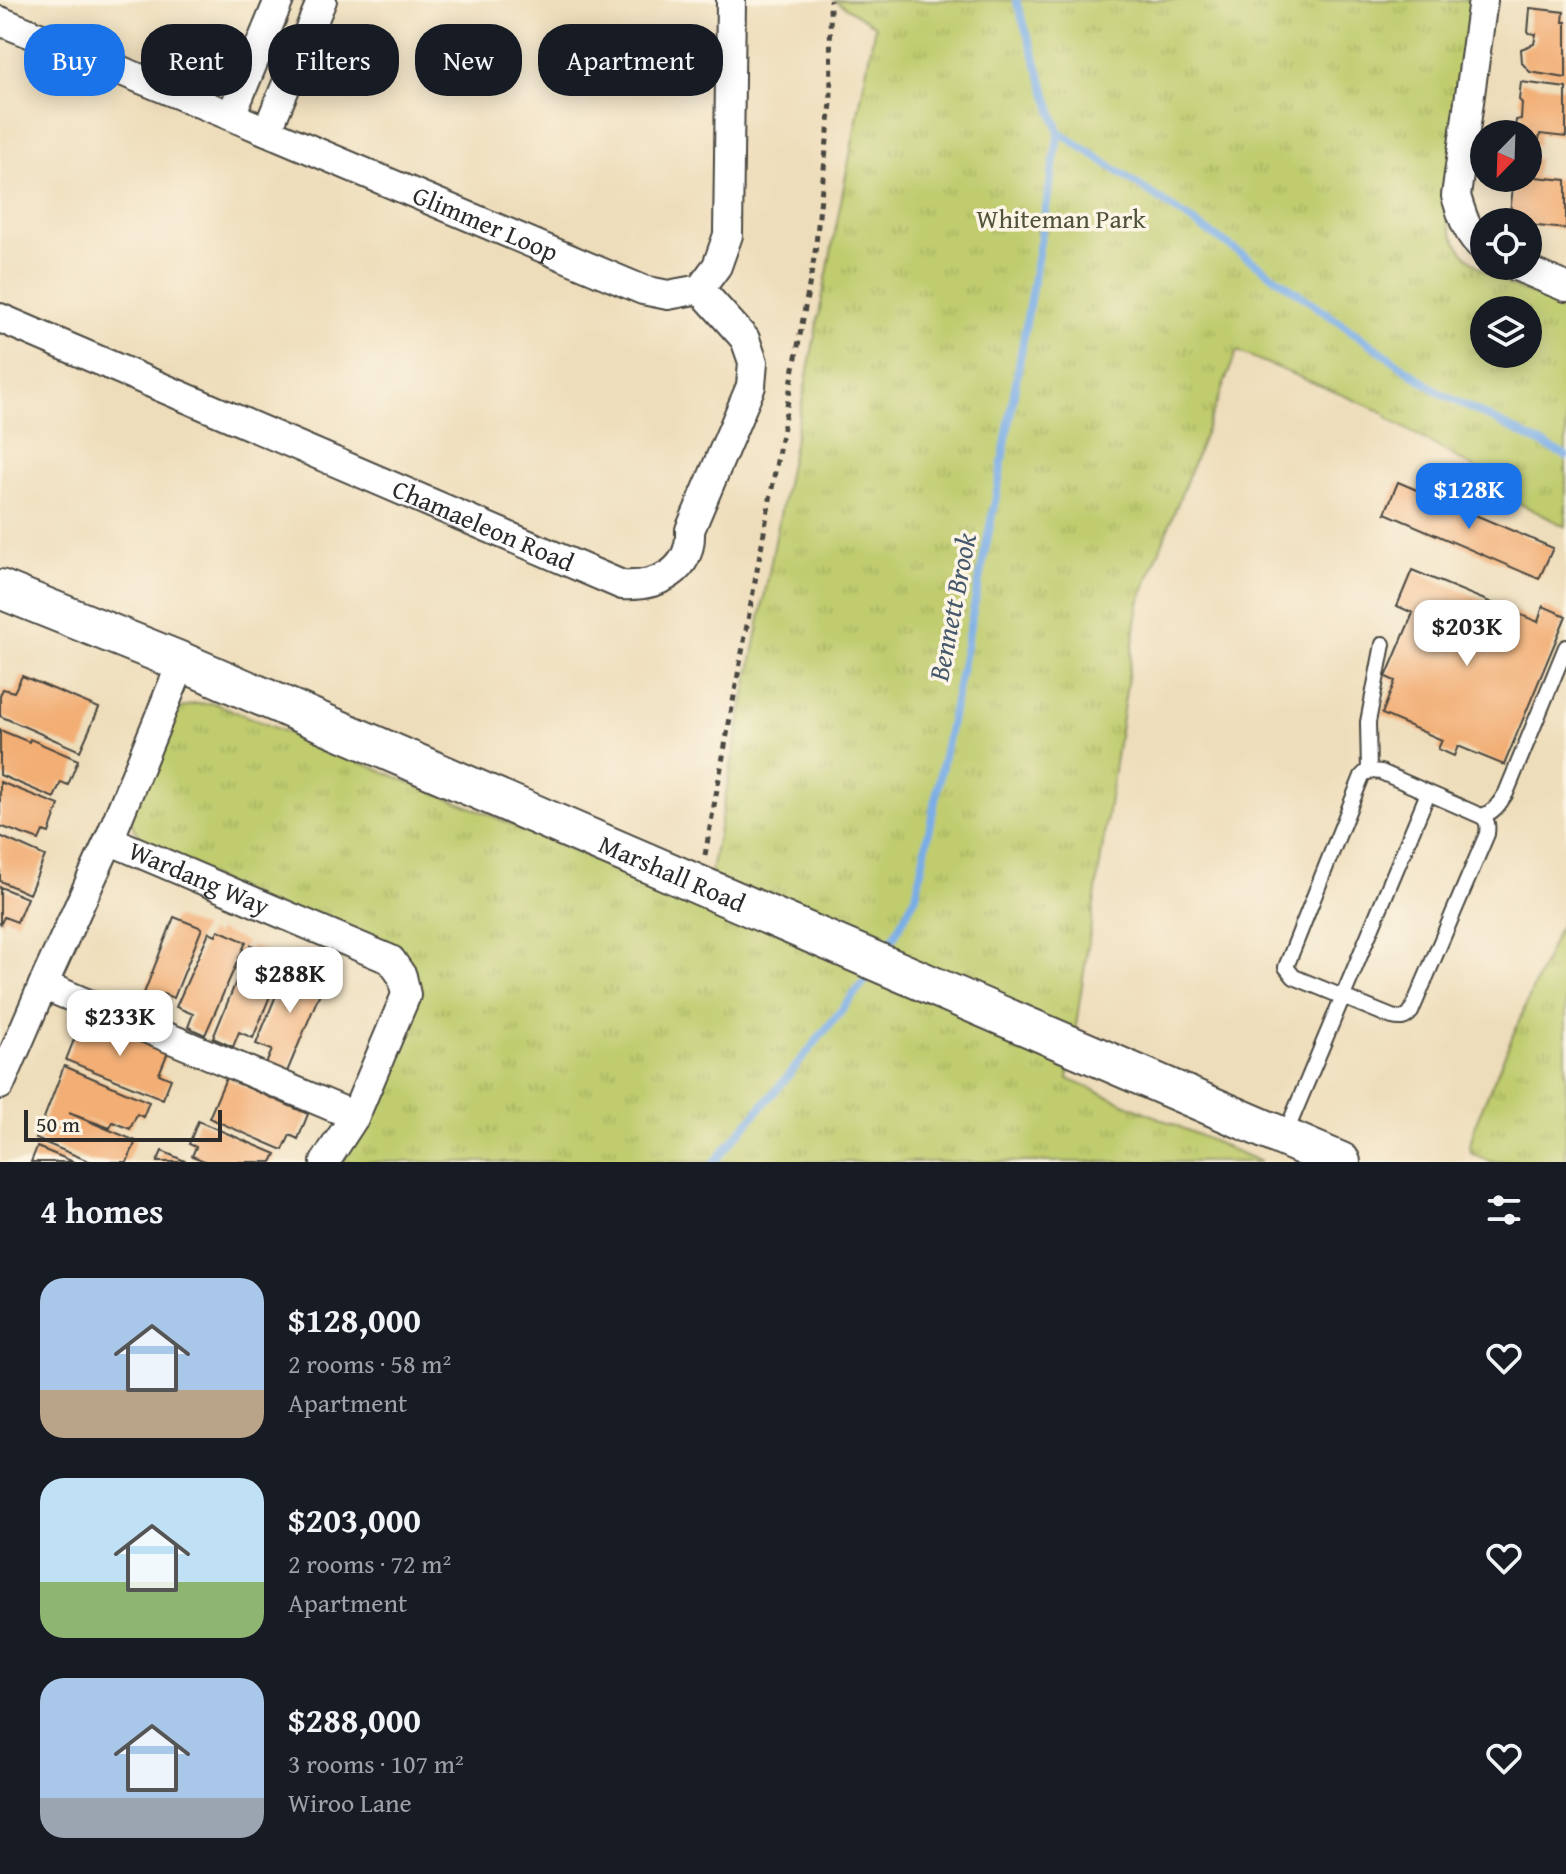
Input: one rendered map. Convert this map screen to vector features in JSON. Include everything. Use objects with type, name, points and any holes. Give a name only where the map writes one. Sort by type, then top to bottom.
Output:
[{"type":"main road","name":"Marshall Road","points":[[0,589],[182,662],[1341,1162]]},
{"type":"street","points":[[231,116],[279,0]]},
{"type":"street","points":[[267,131],[322,0]]},
{"type":"street","points":[[700,289],[717,266],[728,235],[731,0]]},
{"type":"street","points":[[1470,232],[1456,196],[1483,0]]},
{"type":"street","name":"Glimmer Loop","points":[[0,21],[643,290],[668,295],[700,289]]},
{"type":"street","points":[[1542,277],[1566,287]]},
{"type":"street","name":"Chamaeleon Road","points":[[0,318],[622,585],[636,586],[655,583],[675,571],[691,545],[690,530],[751,386],[753,362],[745,339],[700,289]]},
{"type":"street","points":[[0,1085],[109,840],[182,662]]},
{"type":"street","name":"Wardang Way","points":[[109,840],[391,960],[402,976],[406,995],[355,1116],[325,1162]]},
{"type":"street","points":[[43,985],[355,1116]]},
{"type":"lane","points":[[1369,772],[1368,722],[1383,644]]},
{"type":"lane","points":[[1481,816],[1498,806],[1506,793],[1566,647]]},
{"type":"lane","points":[[1369,772],[1381,772],[1481,816],[1488,826],[1411,1012],[1401,1019],[1294,977],[1286,967],[1362,776],[1369,772]]},
{"type":"lane","points":[[1284,1137],[1428,793]]},
{"type":"path","points":[[703,863],[815,253],[831,103],[830,0]]},
{"type":"green space","name":"Whiteman Park","points":[[834,0],[1483,0],[1456,196],[1447,220],[1454,238],[1470,259],[1470,280],[1500,280],[1536,296],[1470,296],[1470,368],[1542,368],[1542,298],[1566,308],[1566,527],[1513,500],[1473,467],[1394,422],[1381,411],[1237,351],[1139,603],[1068,1079],[1261,1162],[339,1162],[402,972],[145,844],[134,829],[128,811],[173,710],[214,703],[490,815],[704,907],[875,26]]},
{"type":"green space","points":[[1566,911],[1566,1162],[1491,1162],[1471,1153],[1476,1122]]},
{"type":"building","points":[[1530,8],[1564,12],[1566,78],[1530,72],[1522,63],[1521,49],[1534,44],[1536,34],[1528,33]]},
{"type":"building","points":[[1521,82],[1566,88],[1566,137],[1542,134],[1542,120],[1516,120],[1521,119],[1522,103],[1519,100]]},
{"type":"building","points":[[1542,178],[1566,180],[1566,229],[1542,226],[1542,208],[1511,208],[1512,192],[1542,192]]},
{"type":"building","points":[[1398,482],[1553,548],[1539,579],[1385,513]]},
{"type":"building","points":[[1412,570],[1538,622],[1543,606],[1566,616],[1504,765],[1458,746],[1454,756],[1438,749],[1442,740],[1382,714],[1395,681],[1386,677],[1413,613],[1397,606]]},
{"type":"building","points":[[22,676],[99,708],[80,751],[0,716],[3,689],[14,692]]},
{"type":"building","points":[[0,730],[78,760],[68,785],[61,782],[54,798],[0,775]]},
{"type":"building","points":[[0,782],[59,805],[49,833],[43,831],[39,840],[0,826]]},
{"type":"building","points":[[0,836],[45,856],[29,894],[0,881]]},
{"type":"building","points":[[0,887],[27,898],[17,922],[4,917],[0,925]]},
{"type":"building","points":[[174,917],[202,928],[174,998],[163,994],[154,1017],[137,1011]]},
{"type":"building","points":[[218,930],[246,942],[205,1035],[188,1027],[193,1014],[176,1007],[209,932],[216,935]]},
{"type":"building","points":[[251,945],[285,959],[253,1038],[239,1032],[233,1047],[213,1038]]},
{"type":"building","points":[[298,964],[327,976],[287,1072],[266,1064],[272,1050],[256,1044],[287,969],[294,972]]},
{"type":"building","points":[[83,1017],[168,1052],[159,1074],[171,1079],[163,1099],[66,1060]]},
{"type":"building","points":[[64,1066],[149,1102],[143,1117],[137,1114],[130,1129],[113,1122],[110,1128],[69,1113],[136,1141],[127,1162],[91,1162],[36,1139]]},
{"type":"building","points":[[226,1078],[308,1114],[298,1139],[290,1135],[283,1150],[209,1118]]},
{"type":"building","points":[[198,1121],[276,1154],[272,1162],[207,1162],[192,1156],[196,1147],[189,1144]]},
{"type":"building","points":[[37,1147],[74,1162],[31,1162]]},
{"type":"building","points":[[162,1151],[187,1162],[157,1162]]},
{"type":"waterway","name":"Bennett Brook","points":[[884,955],[916,896],[998,486],[1059,132],[1016,0]]},
{"type":"waterway","points":[[1059,132],[1255,263],[1440,393],[1566,456]]},
{"type":"waterway","name":"Bennett Brook","points":[[714,1162],[872,972]]}]
